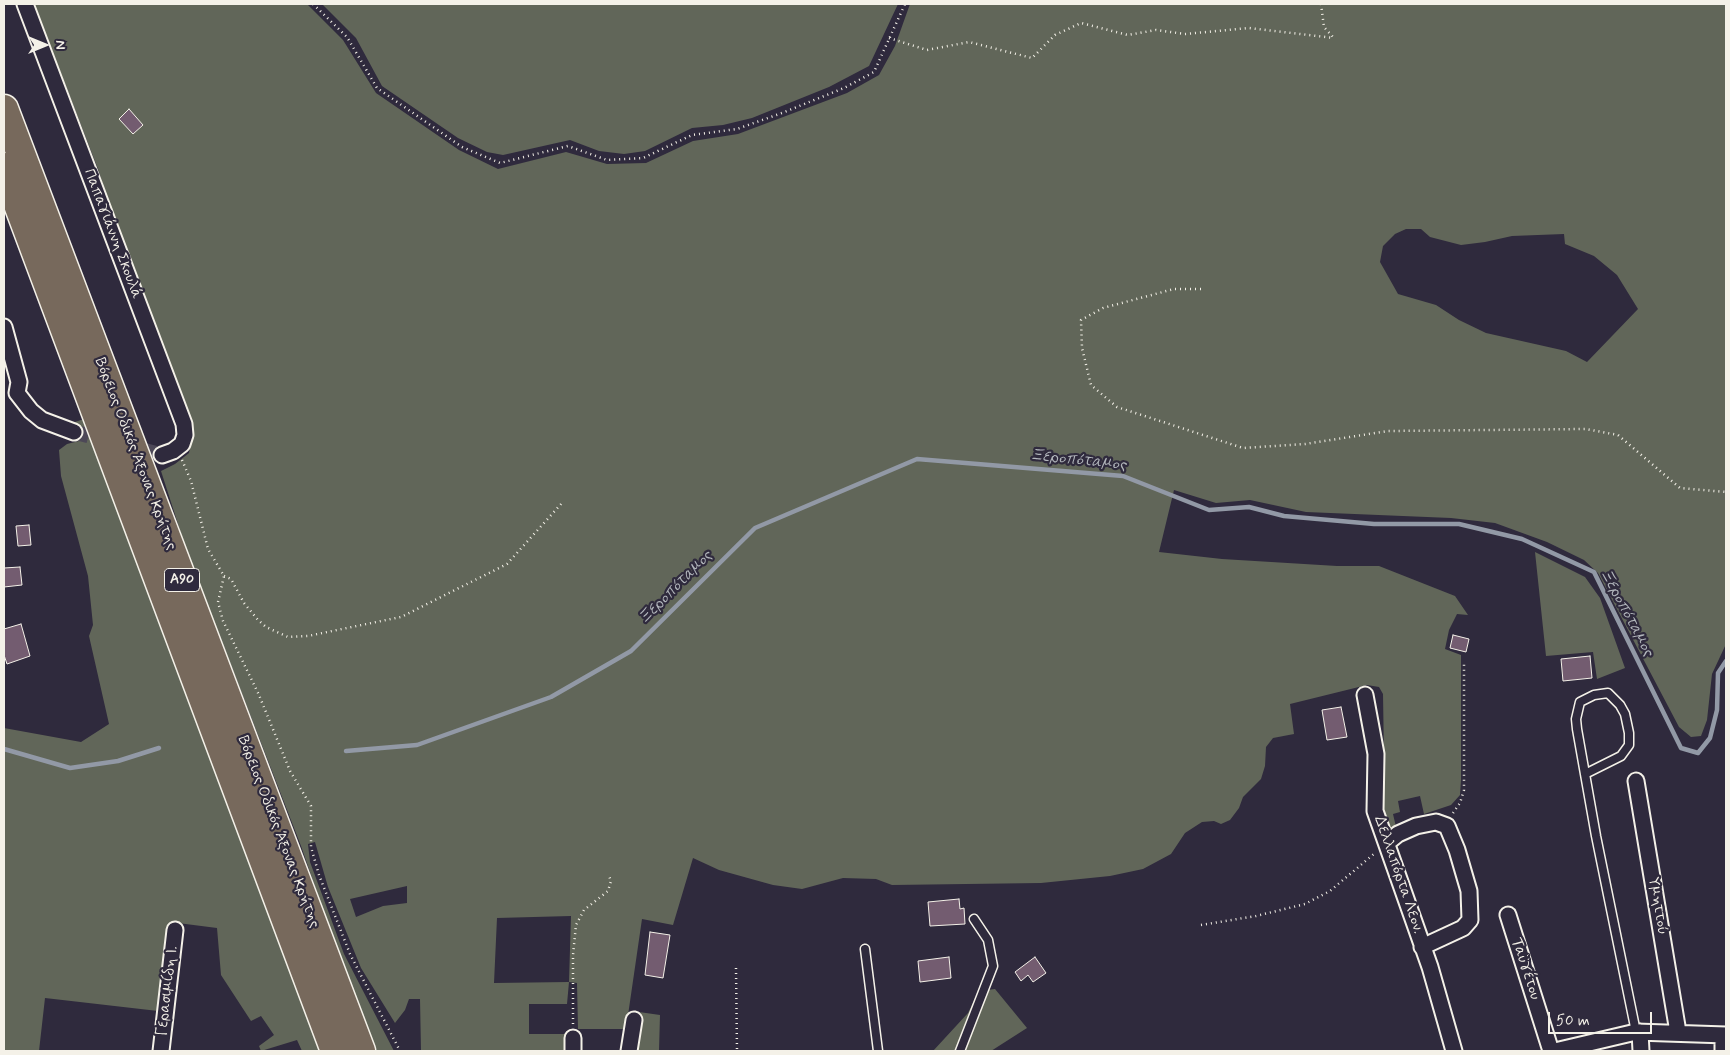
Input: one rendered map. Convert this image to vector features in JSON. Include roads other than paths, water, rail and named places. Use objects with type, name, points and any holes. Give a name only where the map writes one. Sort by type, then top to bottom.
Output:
[{"type":"highway","name":"Βόρειος Οδικός Άξονας Κρήτης","points":[[4,109],[361,1051]]},
{"type":"highway","name":"Βόρειος Οδικός Άξονας Κρήτης","points":[[4,167],[335,1051]]},
{"type":"street","name":"Παπαγιάννη Σκουλά","points":[[25,4],[184,424],[184,438],[169,452]]},
{"type":"street","points":[[4,327],[20,382],[10,393],[42,420],[74,432]]},
{"type":"street","name":"Δελλαπόρτα Λεον.","points":[[1365,695],[1376,754],[1375,811],[1422,947],[1454,1051]]},
{"type":"street","name":"Υμηττού","points":[[1636,781],[1678,1032]]},
{"type":"street","points":[[1387,843],[1398,834],[1416,826],[1436,822],[1445,824],[1457,850],[1468,891],[1470,920],[1463,928],[1422,947]]},
{"type":"street","name":"Ταϋγέτου","points":[[1508,915],[1551,1051]]},
{"type":"street","name":"Γερασιμίδη Ι.","points":[[161,1051],[174,930]]},
{"type":"street","points":[[628,1051],[634,1020]]},
{"type":"street","points":[[1638,1032],[1642,1051]]},
{"type":"street","points":[[1555,1051],[1638,1032],[1724,1035],[1723,1051]]},
{"type":"lane","points":[[1585,774],[1621,756],[1629,745],[1629,733],[1625,714],[1620,704],[1608,693],[1585,699],[1580,702],[1576,711],[1585,774],[1638,1032]]},
{"type":"lane","points":[[960,1051],[992,966],[991,947],[984,932],[974,919]]},
{"type":"lane","points":[[865,949],[878,1051]]},
{"type":"waterway","name":"Ξεροπόταμος","points":[[346,751],[417,745],[551,697],[631,651],[755,528],[917,459],[1123,476],[1209,510],[1249,507],[1284,516],[1374,524],[1459,524],[1522,539],[1594,572],[1681,748],[1698,753],[1710,738],[1717,710],[1718,673],[1726,661]]},
{"type":"waterway","name":"Ξεροπόταμος","points":[[4,749],[70,768],[118,761],[159,748]]},
{"type":"tunnel","points":[[74,432],[162,455]]}]
